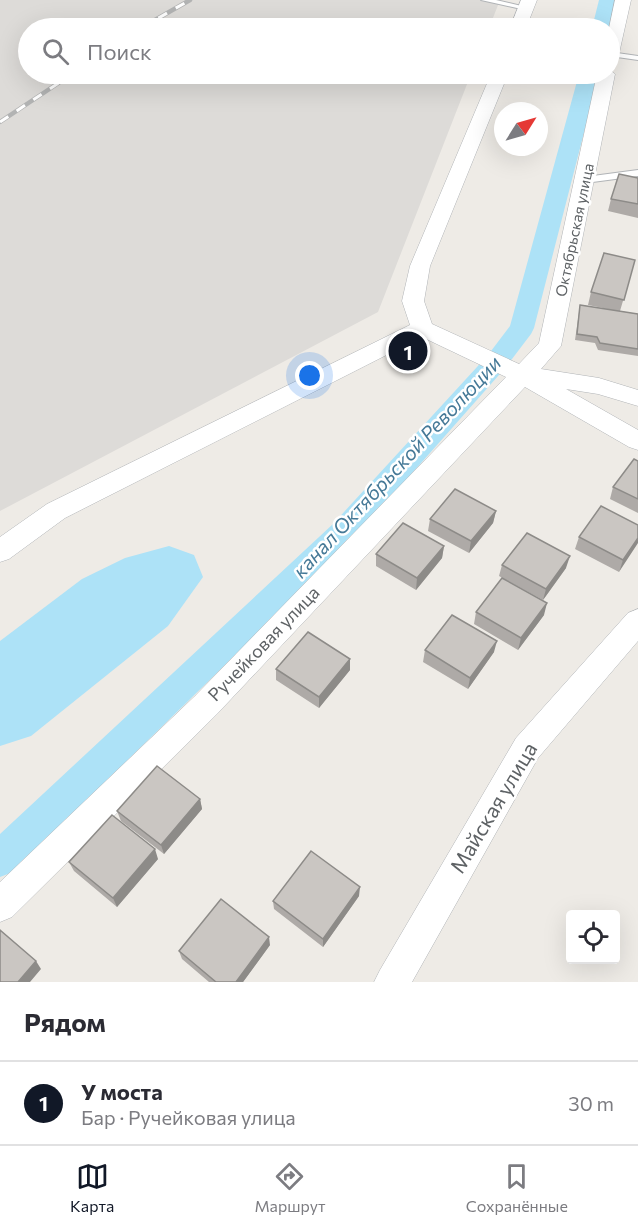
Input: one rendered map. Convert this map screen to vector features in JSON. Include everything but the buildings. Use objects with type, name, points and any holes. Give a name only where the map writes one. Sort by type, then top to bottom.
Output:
[{"type":"street","name":"Октябрьская улица","points":[[619,18],[623,0]]},
{"type":"street","points":[[522,18],[528,4]]},
{"type":"street","points":[[495,84],[420,266],[413,301],[422,328],[522,375],[638,441]]},
{"type":"street","name":"Октябрьская улица","points":[[522,375],[550,346],[605,84]]},
{"type":"street","points":[[0,551],[56,511],[422,328]]},
{"type":"street","points":[[522,375],[599,386],[638,398]]},
{"type":"street","name":"Ручейковая улица","points":[[0,905],[206,705],[522,375]]},
{"type":"street","name":"Майская улица","points":[[392,982],[526,748],[638,621]]},
{"type":"lane","points":[[485,0],[528,4]]},
{"type":"lane","points":[[620,60],[638,58]]},
{"type":"lane","points":[[585,180],[638,173]]},
{"type":"shaded area","points":[[0,0],[500,0],[493,18],[18,18],[18,84],[467,84],[378,312],[0,511]]},
{"type":"water","points":[[169,546],[194,555],[203,577],[168,626],[31,736],[0,746],[0,641],[82,579],[125,558]]},
{"type":"waterway","name":"канал Октябрьской Революции","points":[[604,18],[608,0]]},
{"type":"waterway","name":"канал Октябрьской Революции","points":[[0,859],[343,532],[497,361],[522,328],[586,84]]},
{"type":"railway","points":[[158,18],[190,0]]},
{"type":"railway","points":[[0,122],[57,84]]},
{"type":"place","name":"У моста","points":[[408,351]]}]
